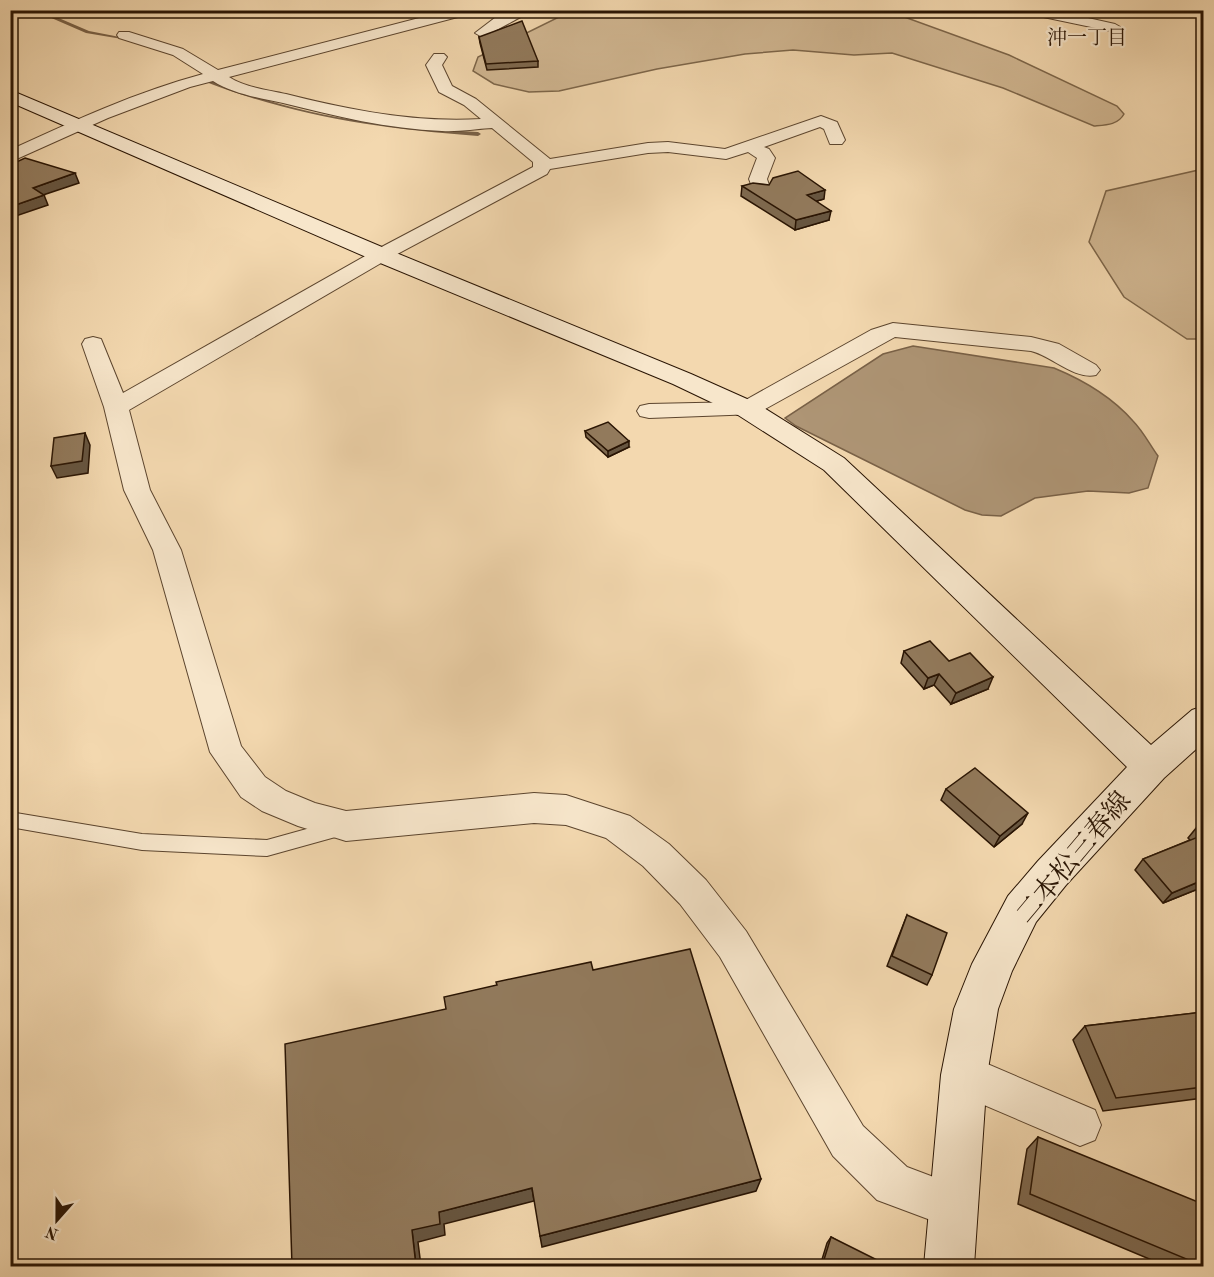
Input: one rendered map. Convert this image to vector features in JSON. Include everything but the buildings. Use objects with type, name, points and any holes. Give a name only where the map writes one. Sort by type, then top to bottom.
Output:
[{"type":"street","points":[[10,157],[79,124],[174,88],[468,10]]},
{"type":"street","points":[[482,33],[501,20],[525,10]]},
{"type":"street","points":[[1029,10],[1115,28]]},
{"type":"street","points":[[124,35],[178,52],[227,83],[256,92],[388,120],[443,126],[494,123]]},
{"type":"street","points":[[438,57],[434,65],[445,89],[470,102],[542,160],[542,168]]},
{"type":"street","points":[[10,95],[381,255],[682,379],[747,409],[834,464],[1151,767]]},
{"type":"street","points":[[116,407],[381,255],[536,175],[542,168],[648,148],[668,147],[726,154],[821,121],[831,126],[836,140]]},
{"type":"street","points":[[749,146],[763,153],[766,158],[759,179],[762,188]]},
{"type":"street","points":[[542,168],[585,171],[633,165],[667,165],[702,160],[718,153]]},
{"type":"street","points":[[649,411],[747,409],[879,335],[893,330],[1032,344],[1051,349],[1088,370]]},
{"type":"street","points":[[93,344],[116,407],[137,490],[167,550],[226,752],[254,787],[274,801],[310,816],[346,826],[534,808],[566,810],[592,816],[618,827],[656,855],[693,892],[733,944],[848,1141],[893,1184],[952,1206]]},
{"type":"street","name":"二本松三春線","points":[[949,1266],[964,1075],[976,1009],[993,964],[1022,909],[1052,873],[1151,767],[1203,720]]},
{"type":"street","points":[[964,1075],[1080,1125]]},
{"type":"lane","points":[[10,819],[142,842],[267,848],[346,826]]},
{"type":"shaded area","points":[[571,11],[888,11],[1009,55],[1117,106],[1124,114],[1115,122],[1094,126],[1003,88],[892,53],[854,55],[793,50],[745,54],[657,69],[559,91],[529,92],[494,84],[473,71],[478,57]]},
{"type":"shaded area","points":[[1203,169],[1203,339],[1187,339],[1124,297],[1089,242],[1106,191]]},
{"type":"shaded area","points":[[913,346],[1054,368],[1086,384],[1125,412],[1140,429],[1158,456],[1148,488],[1129,493],[1088,491],[1035,498],[1001,516],[982,515],[965,510],[796,426],[785,418],[883,354]]},
{"type":"waterway","points":[[35,10],[88,32],[128,39]]},
{"type":"waterway","points":[[208,81],[273,104],[340,119],[409,129],[478,134]]},
{"type":"railway","points":[[10,18],[39,10]]},
{"type":"district","name":"沖一丁目","points":[[1087,37]]}]
